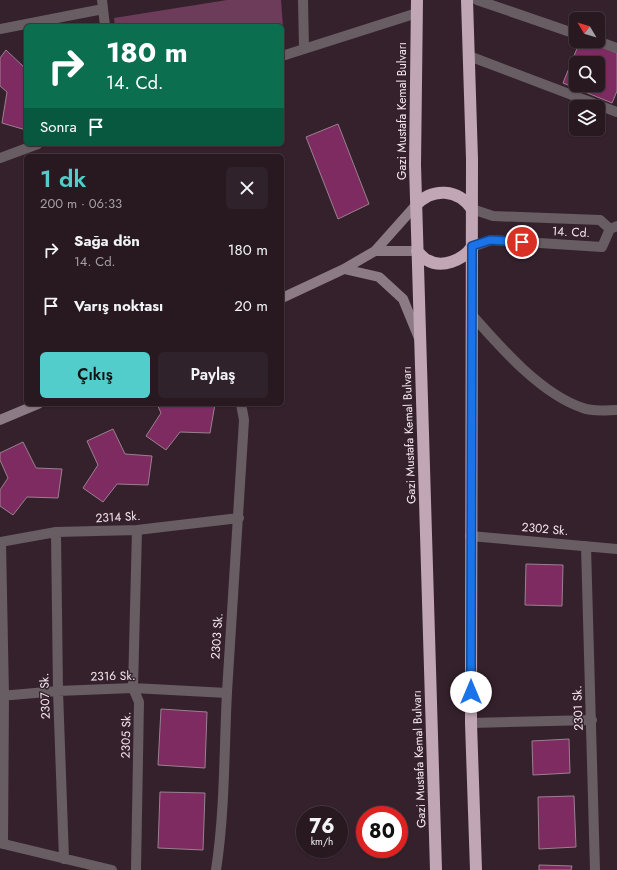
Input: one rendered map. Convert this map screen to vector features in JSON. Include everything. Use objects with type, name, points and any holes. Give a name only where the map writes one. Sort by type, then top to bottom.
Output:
[{"type":"highway","name":"Gazi Mustafa Kemal Bulvarı","points":[[417,0],[417,251],[436,870]]},
{"type":"highway","points":[[467,0],[472,209],[470,536],[471,723],[476,870]]},
{"type":"highway","points":[[416,204],[424,197],[442,192],[461,197],[472,209]]},
{"type":"highway","points":[[417,251],[427,260],[445,263],[462,257],[472,246]]},
{"type":"street","points":[[303,0],[304,48]]},
{"type":"street","points":[[477,0],[569,32]]},
{"type":"street","points":[[0,29],[103,4],[105,24]]},
{"type":"street","points":[[284,55],[417,13]]},
{"type":"street","points":[[605,44],[617,48]]},
{"type":"street","points":[[469,56],[617,112]]},
{"type":"street","points":[[0,158],[33,146]]},
{"type":"street","points":[[284,297],[344,269],[375,252],[416,204]]},
{"type":"street","name":"14. Cd.","points":[[472,209],[493,216],[600,220],[614,227],[602,246],[490,240],[472,246]]},
{"type":"street","points":[[375,252],[417,251]]},
{"type":"street","points":[[344,269],[379,278],[403,299],[420,340]]},
{"type":"street","points":[[472,315],[506,353],[543,386],[563,400],[585,409],[617,410]]},
{"type":"street","points":[[0,420],[33,406]]},
{"type":"street","name":"2303 Sk.","points":[[216,870],[220,844],[227,693],[244,420],[241,406]]},
{"type":"street","name":"2314 Sk.","points":[[1,542],[56,532],[137,530],[238,518]]},
{"type":"street","name":"2305 Sk.","points":[[136,870],[139,702],[133,688],[137,530]]},
{"type":"street","name":"2307 Sk.","points":[[56,532],[58,691],[64,859]]},
{"type":"street","name":"2302 Sk.","points":[[470,536],[617,549]]},
{"type":"street","points":[[1,542],[2,843],[112,870]]},
{"type":"street","name":"2301 Sk.","points":[[586,546],[595,870]]},
{"type":"street","name":"2316 Sk.","points":[[2,696],[58,691],[133,688],[227,693]]},
{"type":"street","points":[[471,723],[592,720]]},
{"type":"shaded area","points":[[227,0],[281,0],[283,24],[115,24],[114,18]]},
{"type":"building","points":[[577,48],[604,48],[617,53],[617,91],[612,103],[585,92],[605,92],[605,56],[574,56]]},
{"type":"building","points":[[6,50],[24,67],[24,129],[2,123],[7,92],[0,86],[0,58]]},
{"type":"building","points":[[569,68],[569,85],[563,83]]},
{"type":"building","points":[[338,124],[369,204],[338,219],[306,137]]},
{"type":"building","points":[[158,406],[215,406],[210,433],[180,432],[166,450],[146,436],[161,413]]},
{"type":"building","points":[[113,429],[125,454],[152,456],[148,485],[117,484],[103,502],[83,488],[98,465],[87,441]]},
{"type":"building","points":[[23,442],[36,468],[62,469],[58,498],[27,497],[13,515],[0,506],[0,490],[8,478],[0,460],[0,453]]},
{"type":"building","points":[[526,564],[563,565],[562,606],[525,605]]},
{"type":"building","points":[[161,709],[207,712],[205,768],[158,765]]},
{"type":"building","points":[[569,739],[570,773],[533,775],[532,741]]},
{"type":"building","points":[[160,792],[205,793],[203,850],[158,848]]},
{"type":"building","points":[[574,796],[576,847],[539,849],[538,797]]},
{"type":"building","points":[[539,865],[572,866],[571,870],[539,870]]},
{"type":"route","points":[[471,692],[470,536],[472,246],[490,240],[522,242]]}]
